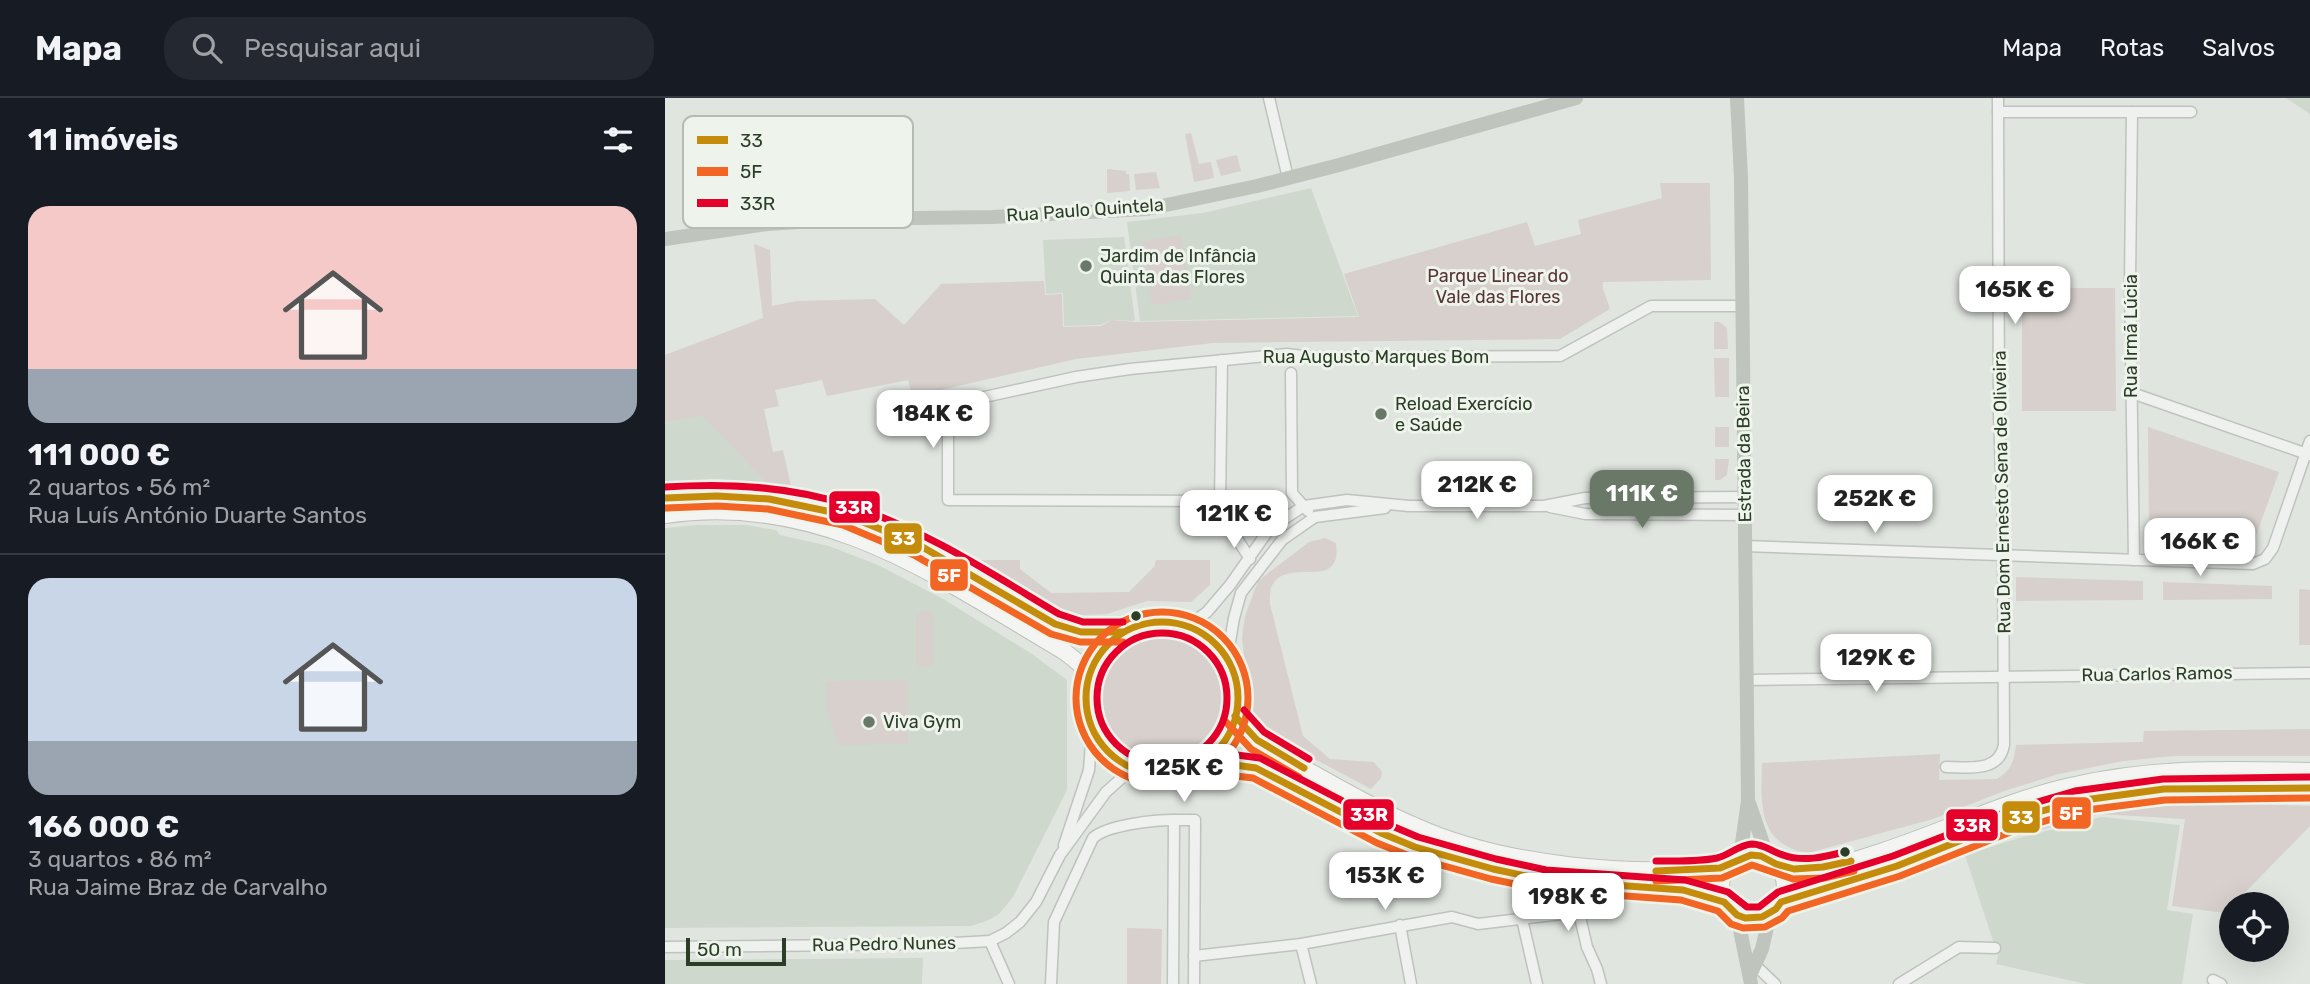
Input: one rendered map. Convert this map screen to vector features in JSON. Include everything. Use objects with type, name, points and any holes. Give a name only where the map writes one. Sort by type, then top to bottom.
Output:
[{"type":"main road","points":[[665,498],[702,495],[761,497],[835,512],[906,540],[1055,624],[1081,632],[1123,632]]},
{"type":"main road","points":[[665,515],[716,512],[760,514],[801,522],[865,541],[923,568],[1065,652],[1080,664],[1088,678]]},
{"type":"main road","points":[[1154,621],[1188,626],[1210,639],[1227,659],[1237,687],[1235,716],[1230,732],[1210,757],[1180,771],[1164,774],[1133,768],[1109,752],[1092,729],[1087,713],[1088,678],[1096,660],[1108,644],[1123,632],[1154,621]]},
{"type":"main road","points":[[1235,716],[1244,730],[1273,751],[1357,799],[1416,827],[1447,838],[1527,858],[1578,866],[1684,871],[1734,861],[1749,855],[1809,869],[1848,862],[2013,803],[2116,777],[2172,770],[2310,771]]},
{"type":"main road","points":[[1196,765],[1228,764],[1256,768],[1334,810],[1415,847],[1493,869],[1572,883],[1683,890],[1724,902],[1737,915],[1754,919],[1776,908],[1910,862],[2003,823],[2077,801],[2190,787],[2310,788]]},
{"type":"main road","name":"Estrada da Beira","points":[[1724,902],[1720,883],[1734,861]]},
{"type":"main road","name":"Estrada da Beira","points":[[1772,861],[1785,882],[1776,908]]},
{"type":"street","points":[[1269,98],[1288,178]]},
{"type":"street","name":"Rua Paulo Quintela","points":[[913,218],[1147,209],[1288,178],[1576,98]]},
{"type":"street","name":"Rua Dom Ernesto Sena de Oliveira","points":[[1946,767],[1986,766],[1993,764],[2003,753],[2005,676],[1999,415],[1998,98]]},
{"type":"street","name":"Estrada da Beira","points":[[1734,861],[1748,801],[1741,178],[1735,101]]},
{"type":"street","points":[[1998,112],[2191,112]]},
{"type":"street","name":"Rua Irmã Lúcia","points":[[2132,112],[2134,560]]},
{"type":"street","name":"Rua Paulo Quintela","points":[[665,239],[740,228]]},
{"type":"street","name":"Rua Augusto Marques Bom","points":[[1220,501],[948,500],[948,405],[1076,376],[1287,354],[1311,357],[1560,356],[1651,306],[1742,306]]},
{"type":"street","points":[[1269,357],[1291,373]]},
{"type":"street","points":[[1291,373],[1311,357]]},
{"type":"street","points":[[1222,360],[1220,501],[1227,523],[1249,556],[1256,572]]},
{"type":"street","points":[[1291,373],[1292,493],[1315,517]]},
{"type":"street","points":[[2132,393],[2308,455]]},
{"type":"street","points":[[1745,546],[2253,564],[2265,559],[2273,548],[2308,455],[2310,440]]},
{"type":"street","points":[[1188,626],[1207,612],[1230,585],[1270,528],[1304,506],[1347,500],[1409,506],[1544,506],[1585,498],[1745,497]]},
{"type":"street","points":[[1227,659],[1241,593],[1282,540],[1315,517],[1409,506]]},
{"type":"street","points":[[1544,506],[1585,514],[1745,515]]},
{"type":"street","name":"Rua Carlos Ramos","points":[[1747,680],[2310,673]]},
{"type":"street","name":"Rua Pedro Nunes","points":[[665,947],[948,944],[990,941],[1006,933],[1020,922],[1036,902],[1060,855],[1089,770],[1092,729]]},
{"type":"street","name":"Rua Pedro Nunes","points":[[1060,855],[1106,792],[1133,768]]},
{"type":"street","name":"Estrada da Beira","points":[[1748,801],[1772,861]]},
{"type":"street","points":[[1051,984],[1053,922],[1093,838],[1105,830],[1163,820],[1195,820],[1194,984]]},
{"type":"street","points":[[1173,984],[1174,820]]},
{"type":"street","points":[[1572,883],[1587,947],[1601,984]]},
{"type":"street","points":[[1752,975],[1776,908]]},
{"type":"street","points":[[1194,956],[1301,944],[1452,917],[1478,924],[1579,912]]},
{"type":"street","points":[[1737,915],[1752,975]]},
{"type":"street","points":[[1522,919],[1537,984]]},
{"type":"street","points":[[1400,925],[1411,984]]},
{"type":"street","points":[[990,941],[1009,984]]},
{"type":"street","points":[[1301,944],[1311,984]]},
{"type":"street","points":[[1899,984],[1959,947],[1995,948]]},
{"type":"street","points":[[1752,975],[1775,984]]},
{"type":"shaded area","points":[[2286,98],[2310,98],[2310,114]]},
{"type":"shaded area","points":[[1311,188],[1358,316],[1140,321],[1127,222],[1203,213]]},
{"type":"shaded area","name":"Jardim de Infância Quinta das Flores","points":[[1124,237],[1135,321],[1112,320],[1100,325],[1064,326],[1063,293],[1046,294],[1043,240]]},
{"type":"shaded area","points":[[703,415],[766,483],[717,479],[665,482],[665,422]]},
{"type":"shaded area","points":[[746,525],[776,530],[780,535],[829,546],[878,565],[943,599],[1032,654],[1067,680],[1067,790],[1013,897],[999,914],[971,926],[665,928],[665,528]]},
{"type":"shaded area","points":[[2101,817],[2180,825],[2167,910],[2193,914],[2182,984],[2086,984],[1996,964],[1998,956],[1965,855]]},
{"type":"shaded area","points":[[923,958],[922,984],[665,984],[665,960]]},
{"type":"green space","points":[[1191,133],[1199,164],[1211,162],[1214,178],[1194,182],[1185,134]]},
{"type":"green space","points":[[1237,155],[1241,171],[1221,176],[1216,160]]},
{"type":"green space","points":[[1107,169],[1126,171],[1126,174],[1129,174],[1130,191],[1107,193]]},
{"type":"green space","points":[[1156,172],[1160,188],[1136,190],[1134,174]]},
{"type":"green space","name":"Parque Linear do Vale das Flores","points":[[1660,183],[1710,183],[1711,280],[1603,282],[1610,309],[1560,339],[1213,343],[1076,359],[932,392],[932,403],[915,406],[908,380],[827,396],[822,380],[775,390],[779,406],[764,409],[773,452],[783,450],[791,486],[766,483],[703,416],[665,422],[665,355],[763,318],[754,244],[770,250],[772,306],[797,301],[875,299],[904,325],[941,284],[1044,281],[1045,295],[1062,294],[1063,327],[1101,326],[1112,320],[1135,322],[1359,317],[1344,274],[1527,222],[1535,246],[1581,234],[1578,220],[1662,198]]},
{"type":"green space","points":[[1181,235],[1191,299],[1152,305],[1142,241]]},
{"type":"green space","points":[[2022,288],[2115,288],[2116,411],[2022,411]]},
{"type":"green space","points":[[1714,322],[1727,328],[1728,349],[1714,349]]},
{"type":"green space","points":[[1714,358],[1729,358],[1729,397],[1715,397]]},
{"type":"green space","points":[[1715,427],[1729,427],[1729,447],[1715,447]]},
{"type":"green space","points":[[2148,427],[2279,472],[2254,541],[2149,537]]},
{"type":"green space","points":[[1715,459],[1729,459],[1727,475],[1720,480],[1715,480]]},
{"type":"green space","points":[[1325,538],[1336,543],[1336,558],[1331,567],[1278,578],[1271,588],[1270,604],[1303,736],[1330,759],[1374,762],[1382,772],[1381,778],[1371,789],[1262,731],[1253,719],[1251,679],[1242,637],[1245,616],[1258,581],[1309,542]]},
{"type":"green space","points":[[972,560],[1020,560],[1020,569],[1051,593],[1129,592],[1154,567],[1156,560],[1210,560],[1210,585],[1191,602],[1147,601],[1107,614],[1082,615],[1054,608]]},
{"type":"green space","points":[[2016,577],[2143,581],[2143,600],[2016,601]]},
{"type":"green space","points":[[2163,582],[2272,586],[2272,599],[2163,600]]},
{"type":"green space","points":[[2299,589],[2310,590],[2310,645],[2299,645]]},
{"type":"green space","points":[[921,611],[930,611],[933,616],[934,663],[926,667],[916,664],[916,616]]},
{"type":"green space","points":[[1161,637],[1184,642],[1203,655],[1216,674],[1221,697],[1216,720],[1203,739],[1184,752],[1161,757],[1138,752],[1119,739],[1106,720],[1101,697],[1106,674],[1119,655],[1138,642]]},
{"type":"green space","name":"Viva Gym","points":[[907,680],[908,744],[838,745],[826,706],[826,681]]},
{"type":"green space","points":[[2310,729],[2310,756],[2173,756],[2123,761],[2059,774],[2007,790],[1933,819],[1808,853],[1779,841],[1765,820],[1762,763],[1940,754],[1939,780],[1997,779],[2011,764],[2016,745],[2143,742],[2144,731]]},
{"type":"green space","points":[[2195,802],[2310,806],[2310,826],[2246,892],[2219,892],[2219,912],[2172,906],[2185,819],[2100,814],[1998,841],[2029,827],[2107,808]]},
{"type":"green space","points":[[1127,928],[1162,929],[1161,984],[1127,984]]},
{"type":"transit line","name":"33R","points":[[665,487],[712,485],[759,488],[828,499],[906,527],[1059,614],[1083,622],[1123,622]]},
{"type":"transit line","name":"33","points":[[665,498],[717,496],[769,499],[846,515],[919,545],[1055,624],[1081,632],[1123,632]]},
{"type":"transit line","name":"5F","points":[[666,508],[717,506],[768,509],[843,525],[914,555],[1051,634],[1080,642],[1123,642]]},
{"type":"transit line","name":"5F","points":[[1162,612],[1195,618],[1223,637],[1242,665],[1248,698],[1242,731],[1223,759],[1195,778],[1162,784],[1129,778],[1101,759],[1082,731],[1076,698],[1082,665],[1101,637],[1129,618],[1162,612]]},
{"type":"transit line","name":"33","points":[[1162,622],[1191,628],[1216,644],[1232,669],[1238,698],[1232,727],[1216,752],[1191,768],[1162,774],[1133,768],[1108,752],[1092,727],[1086,698],[1092,669],[1108,644],[1133,628],[1162,622]]},
{"type":"transit line","name":"33R","points":[[1162,633],[1187,638],[1208,652],[1222,673],[1227,698],[1222,723],[1208,744],[1187,758],[1162,763],[1137,758],[1116,744],[1102,723],[1097,698],[1102,673],[1116,652],[1137,638],[1162,633]]},
{"type":"transit line","name":"33R","points":[[1244,710],[1264,732],[1309,759]]},
{"type":"transit line","name":"33","points":[[1235,716],[1257,740],[1304,768]]},
{"type":"transit line","name":"5F","points":[[1226,722],[1251,749],[1299,777]]},
{"type":"transit line","name":"33R","points":[[1196,755],[1229,754],[1260,758],[1385,823],[1418,837],[1496,859],[1546,870],[1685,880],[1728,892],[1747,907],[1759,907],[1778,892],[1893,856],[2011,810],[2075,791],[2163,779],[2310,777]]},
{"type":"transit line","name":"33","points":[[1196,765],[1228,764],[1256,768],[1381,833],[1415,847],[1493,869],[1545,880],[1683,890],[1724,902],[1737,915],[1745,918],[1762,917],[1776,909],[1781,902],[1897,866],[2014,819],[2077,801],[2164,789],[2310,788]]},
{"type":"transit line","name":"5F","points":[[1196,775],[1253,778],[1377,843],[1412,857],[1491,879],[1544,890],[1681,900],[1718,911],[1731,924],[1743,928],[1765,927],[1782,918],[1788,911],[1900,876],[2018,829],[2079,811],[2165,800],[2310,798]]},
{"type":"transit line","name":"33R","points":[[1656,861],[1717,858],[1752,844],[1799,858],[1816,858],[1848,851]]},
{"type":"transit line","name":"33","points":[[1656,871],[1720,868],[1751,855],[1761,856],[1794,869],[1851,861]]},
{"type":"transit line","name":"5F","points":[[1656,881],[1722,878],[1752,865],[1793,879],[1824,878],[1854,871]]},
{"type":"place","name":"Jardim de Infância Quinta das Flores","points":[[1086,266]]},
{"type":"place","name":"Reload Exercício e Saúde","points":[[1381,414]]},
{"type":"place","name":"Viva Gym","points":[[869,722]]}]
